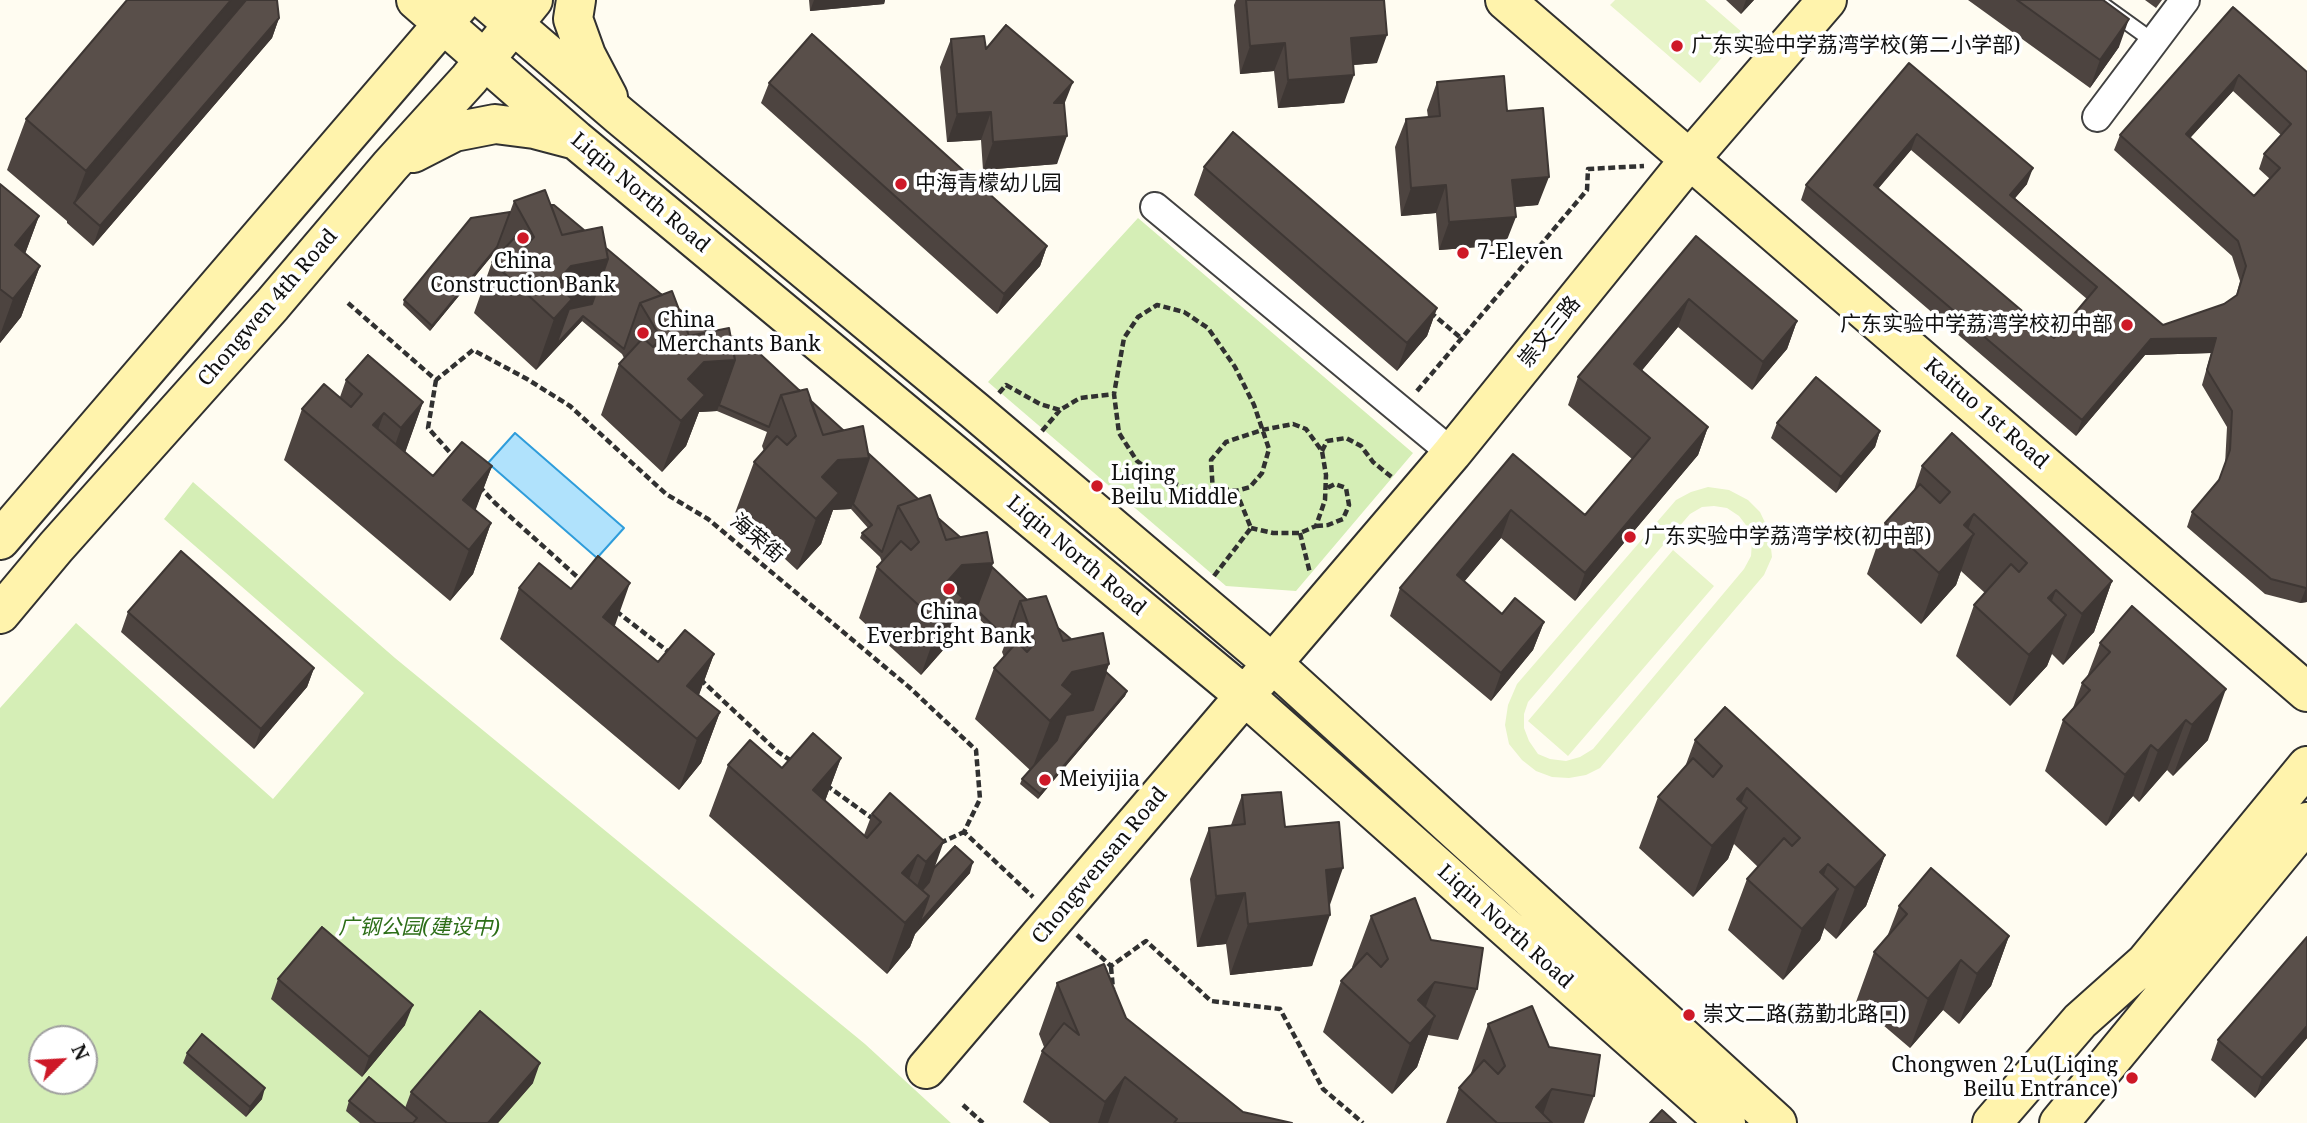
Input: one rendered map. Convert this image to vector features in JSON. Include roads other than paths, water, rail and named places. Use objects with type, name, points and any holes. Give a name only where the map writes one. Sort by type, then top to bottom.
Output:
[{"type":"main road","points":[[351,132],[396,60],[405,29],[395,0]]},
{"type":"main road","name":"Liqin North Road","points":[[485,0],[523,12],[620,116],[975,411],[1272,663],[1777,1123]]},
{"type":"main road","points":[[576,0],[573,19],[586,55],[620,116]]},
{"type":"main road","name":"Kaituo 1st Road","points":[[1505,0],[2307,692]]},
{"type":"main road","name":"崇文三路","points":[[1272,663],[1452,453],[1690,159],[1828,0]]},
{"type":"main road","points":[[0,540],[351,132],[441,8]]},
{"type":"main road","name":"Liqin North Road","points":[[441,8],[484,61],[1245,696],[1726,1123]]},
{"type":"main road","name":"Chongwen 4th Road","points":[[0,614],[56,547],[263,316],[390,166],[484,61],[523,12]]},
{"type":"main road","points":[[390,166],[454,132],[495,124],[534,129],[576,140]]},
{"type":"main road","points":[[324,163],[347,162],[362,177],[364,197]]},
{"type":"main road","points":[[660,210],[660,192],[669,179],[692,177]]},
{"type":"main road","points":[[0,518],[45,487]]},
{"type":"main road","name":"Chongwensan Road","points":[[926,1069],[1272,663]]},
{"type":"main road","points":[[1992,1123],[2080,1021],[2145,964],[2307,766]]},
{"type":"main road","points":[[2059,1123],[2307,822]]},
{"type":"main road","points":[[2080,1021],[2077,1051],[2091,1062],[2111,1059]]},
{"type":"main road","points":[[2068,1123],[2111,1059]]},
{"type":"street","points":[[2096,117],[2185,0]]},
{"type":"street","points":[[1155,207],[1452,453]]},
{"type":"lane","points":[[2096,0],[2153,41]]},
{"type":"water","points":[[515,433],[624,528],[597,558],[488,463]]},
{"type":"place","name":"广东实验中学荔湾学校(第二小学部)","points":[[1677,46]]},
{"type":"place","name":"中海青檬幼儿园","points":[[901,184]]},
{"type":"place","name":"China Construction Bank","points":[[523,238]]},
{"type":"place","name":"7-Eleven","points":[[1463,253]]},
{"type":"place","name":"广东实验中学荔湾学校初中部","points":[[2127,325]]},
{"type":"place","name":"China Merchants Bank","points":[[643,333]]},
{"type":"place","name":"Liqing Beilu Middle","points":[[1097,486]]},
{"type":"place","name":"广东实验中学荔湾学校(初中部)","points":[[1630,537]]},
{"type":"place","name":"China Everbright Bank","points":[[949,589]]},
{"type":"place","name":"Meiyijia","points":[[1045,780]]},
{"type":"place","name":"崇文二路(荔勤北路口)","points":[[1689,1015]]},
{"type":"place","name":"Chongwen 2 Lu(Liqing Beilu Entrance)","points":[[2132,1078]]},
{"type":"park label","name":"广钢公园(建设中)","points":[[419,928]]}]
